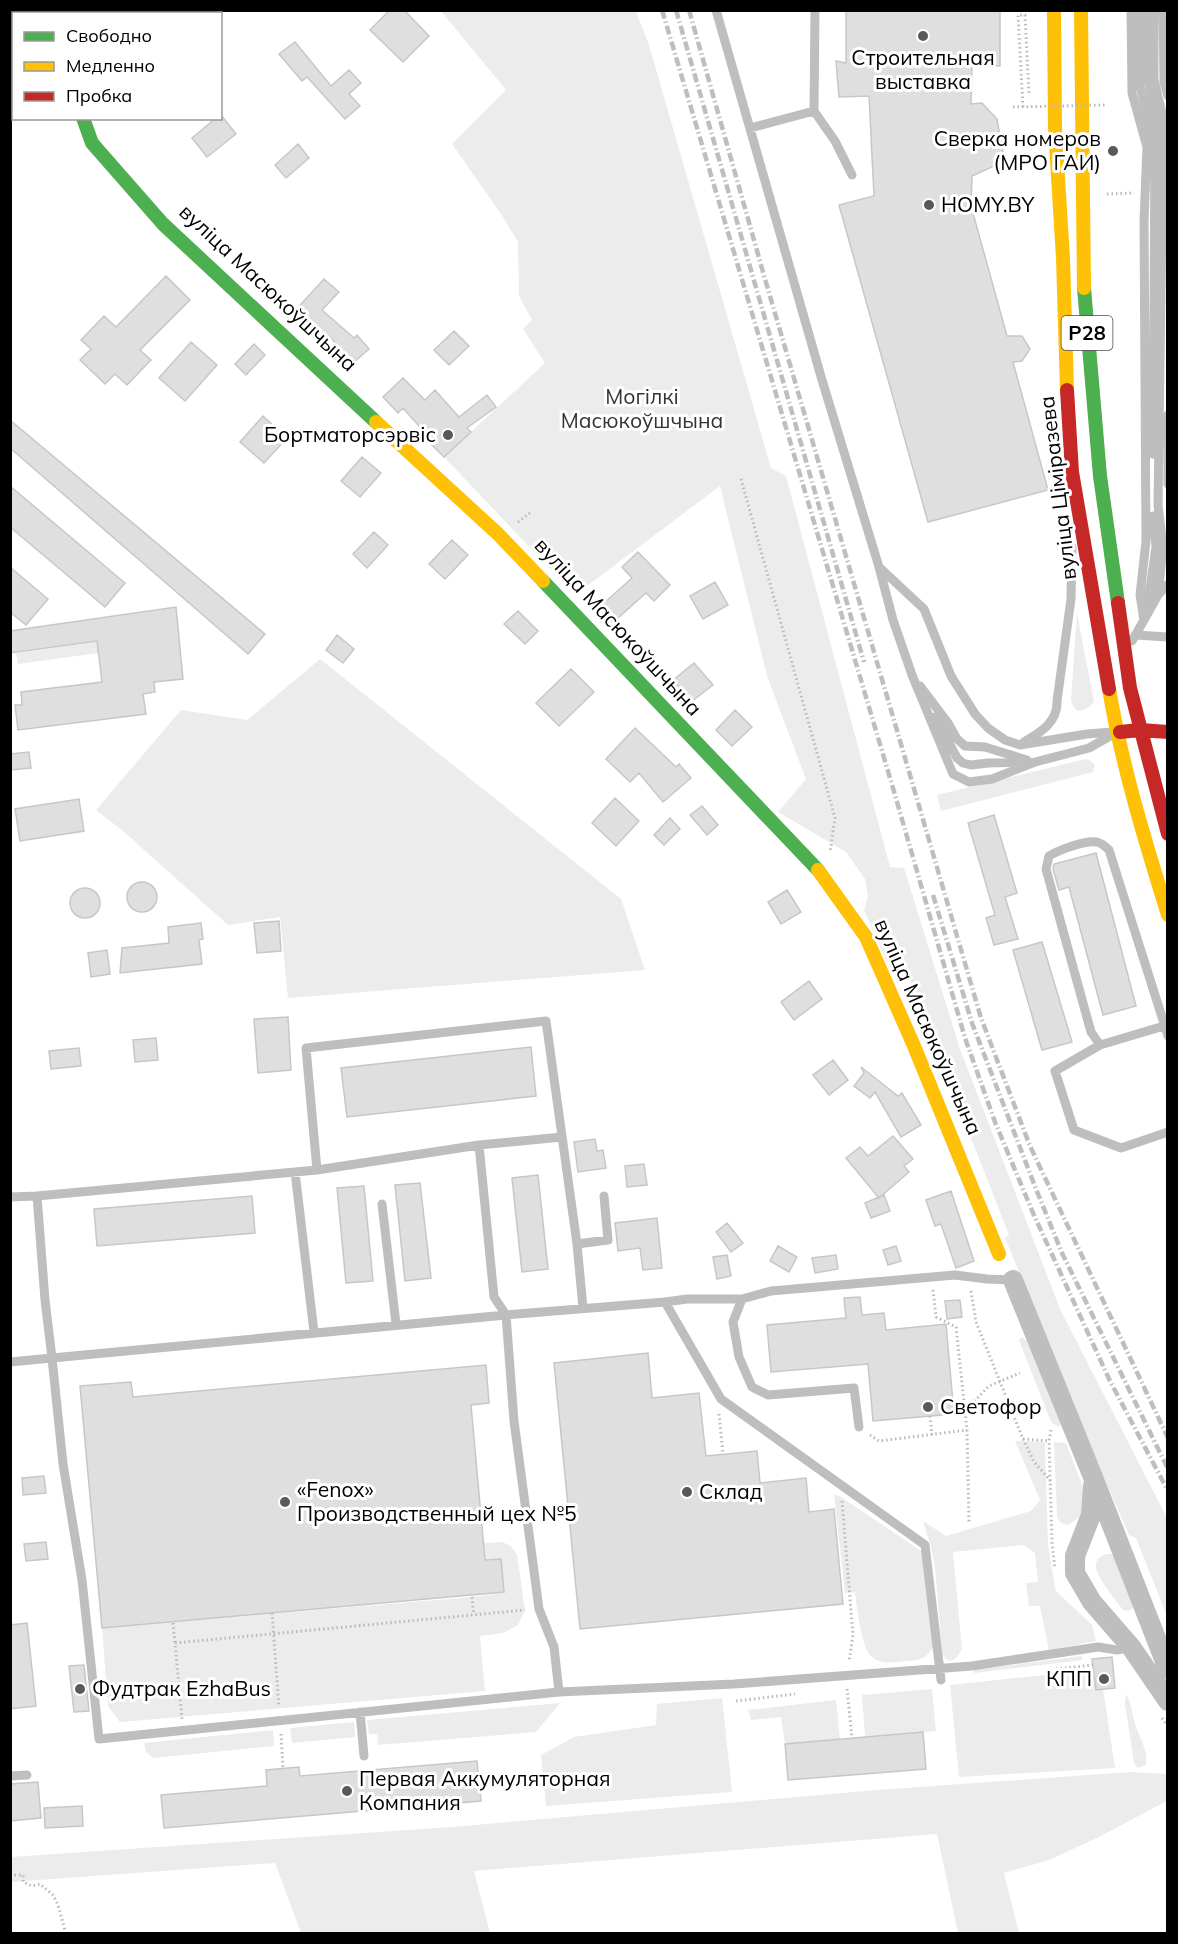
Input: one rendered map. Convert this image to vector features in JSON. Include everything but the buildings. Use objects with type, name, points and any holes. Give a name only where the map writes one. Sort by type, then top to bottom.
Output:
[{"type":"main road","name":"вуліца Ціміразева","points":[[1054,10],[1055,128],[1072,472],[1116,732],[1167,915]]},
{"type":"main road","name":"вуліца Ціміразева","points":[[1081,10],[1084,298],[1100,476],[1125,653],[1140,730],[1167,834]]},
{"type":"main road","name":"вуліца Масюкоўшчына","points":[[84,120],[92,143],[163,224],[498,534],[821,873],[866,937],[914,1046],[999,1254]]},
{"type":"main road","points":[[1116,732],[1140,730],[1167,732]]},
{"type":"street","points":[[1013,1280],[1093,1477],[1100,1517],[1167,1669]]},
{"type":"street","points":[[1100,1517],[1075,1556],[1075,1574],[1092,1602],[1131,1647],[1167,1701]]},
{"type":"lane","points":[[716,10],[893,620],[912,675],[953,774],[969,782],[983,781],[1035,762],[1089,748],[1116,732]]},
{"type":"lane","points":[[815,10],[814,111],[835,141],[852,175]]},
{"type":"lane","points":[[1131,10],[1132,93],[1147,147],[1144,454],[1146,542],[1140,595],[1144,620]]},
{"type":"lane","points":[[1139,10],[1140,86],[1155,147],[1152,506],[1156,547],[1144,620]]},
{"type":"lane","points":[[1147,10],[1148,79],[1163,149],[1158,505],[1163,547],[1158,595]]},
{"type":"lane","points":[[1154,10],[1154,80],[1167,138]]},
{"type":"lane","points":[[1163,10],[1164,82],[1167,96]]},
{"type":"lane","points":[[750,128],[814,111]]},
{"type":"lane","points":[[1167,416],[1167,484]]},
{"type":"lane","points":[[1072,472],[1072,530]]},
{"type":"lane","points":[[1020,745],[1041,732],[1051,722],[1057,709],[1071,599],[1072,542]]},
{"type":"lane","points":[[879,567],[924,609],[951,676],[975,714],[988,728],[1005,740],[1020,745],[1087,734],[1116,732]]},
{"type":"lane","points":[[1125,653],[1158,595],[1167,584]]},
{"type":"lane","points":[[1135,636],[1167,637]]},
{"type":"lane","points":[[912,675],[948,723],[957,739],[965,746],[985,747],[1035,762]]},
{"type":"lane","points":[[912,675],[957,758],[963,763],[971,765],[1035,762]]},
{"type":"lane","points":[[1100,1045],[1091,1032],[1046,869],[1049,856],[1057,851],[1089,842],[1099,842],[1109,850],[1166,1031],[1100,1045],[1055,1071],[1074,1130],[1121,1148],[1167,1132]]},
{"type":"lane","points":[[317,1170],[306,1048],[546,1021],[577,1244],[583,1308]]},
{"type":"lane","points":[[10,1197],[317,1170],[479,1145],[562,1137]]},
{"type":"lane","points":[[479,1145],[494,1298],[506,1315],[514,1421],[539,1609],[554,1647],[559,1692]]},
{"type":"lane","points":[[295,1172],[314,1332]]},
{"type":"lane","points":[[36,1196],[63,1464],[82,1580],[99,1739],[559,1692],[734,1684],[940,1668],[1098,1647],[1117,1650],[1131,1647]]},
{"type":"lane","points":[[577,1244],[608,1240],[604,1196]]},
{"type":"lane","points":[[382,1204],[396,1324]]},
{"type":"lane","points":[[10,1362],[396,1324],[687,1299],[742,1299],[771,1291],[956,1275],[1013,1280]]},
{"type":"lane","points":[[742,1299],[733,1322],[739,1357],[752,1386],[768,1395],[854,1388],[859,1427]]},
{"type":"lane","points":[[665,1302],[721,1399],[925,1545],[941,1680]]},
{"type":"lane","points":[[360,1712],[364,1756]]},
{"type":"lane","points":[[10,1776],[27,1775]]},
{"type":"path","points":[[1023,107],[1018,13],[1025,15],[1030,110]]},
{"type":"path","points":[[1013,107],[1106,105]]},
{"type":"path","points":[[1105,185],[1105,194],[1145,193]]},
{"type":"path","points":[[741,479],[835,818],[831,849],[821,873]]},
{"type":"path","points":[[970,1276],[976,1322],[1023,1439],[1034,1462],[1051,1481]]},
{"type":"path","points":[[932,1277],[936,1317],[956,1326],[967,1430],[969,1523]]},
{"type":"path","points":[[965,1411],[989,1386],[1020,1373]]},
{"type":"path","points":[[723,1454],[718,1407],[728,1414]]},
{"type":"path","points":[[930,1416],[932,1435]]},
{"type":"path","points":[[859,1427],[879,1441],[967,1430]]},
{"type":"path","points":[[1051,1430],[1049,1441],[1052,1543],[1056,1574]]},
{"type":"path","points":[[1023,1439],[1049,1441]]},
{"type":"path","points":[[841,1497],[854,1635],[846,1675],[852,1738]]},
{"type":"path","points":[[472,1597],[474,1615]]},
{"type":"path","points":[[175,1643],[539,1609]]},
{"type":"path","points":[[272,1613],[283,1768]]},
{"type":"path","points":[[173,1623],[183,1731]]},
{"type":"path","points":[[10,1875],[23,1875],[23,1882],[32,1886],[40,1884],[53,1895],[66,1934]]},
{"type":"green space","name":"Могілкі Масюкоўшчына","points":[[441,11],[636,11],[649,45],[771,468],[786,476],[890,867],[904,868],[960,1049],[1060,1309],[1167,1518],[1167,1616],[1136,1538],[1129,1535],[1111,1494],[1005,1238],[1009,1235],[900,956],[887,962],[864,910],[868,896],[865,879],[846,852],[778,812],[806,779],[767,676],[720,486],[575,595],[444,457],[545,363],[523,329],[532,320],[519,296],[518,242],[452,144],[506,90]]},
{"type":"green space","points":[[1077,613],[1094,702],[1081,711],[1075,708],[1071,700]]},
{"type":"green space","points":[[126,638],[128,649],[18,664],[16,653]]},
{"type":"green space","points":[[320,659],[621,899],[645,970],[288,998],[280,917],[228,925],[123,831],[96,810],[181,710],[247,720]]},
{"type":"green space","points":[[1086,759],[1095,765],[1093,772],[941,811],[937,795]]},
{"type":"green space","points":[[1022,1337],[1029,1342],[1060,1419],[1061,1424],[1058,1427],[1051,1422],[1019,1340]]},
{"type":"green space","points":[[1015,1441],[1045,1442],[1048,1544],[1056,1591],[1092,1625],[1096,1641],[1049,1650],[1040,1606],[1029,1606],[1026,1583],[1038,1582],[1035,1553],[1023,1545],[953,1552],[962,1649],[951,1661],[946,1659],[942,1653],[935,1566],[923,1521],[946,1536],[1031,1511],[1040,1500]]},
{"type":"green space","points":[[1054,1442],[1066,1443],[1087,1498],[1088,1511],[1068,1525],[1061,1523],[1057,1517]]},
{"type":"green space","points":[[834,1494],[924,1553],[935,1645],[923,1658],[884,1662],[873,1658],[865,1646],[855,1592],[845,1593]]},
{"type":"green space","points":[[502,1542],[511,1546],[517,1555],[525,1610],[518,1625],[503,1633],[480,1636],[485,1691],[120,1722],[108,1706],[102,1628],[504,1593],[501,1559],[485,1560],[483,1543]]},
{"type":"green space","points":[[1106,1554],[1112,1554],[1117,1558],[1134,1607],[1129,1611],[1123,1610],[1098,1574],[1096,1564]]},
{"type":"green space","points":[[1082,1656],[1082,1660],[974,1673],[974,1670]]},
{"type":"green space","points":[[1093,1670],[1096,1690],[1103,1689],[1115,1768],[959,1777],[950,1685]]},
{"type":"green space","points":[[932,1689],[936,1731],[865,1737],[862,1695]]},
{"type":"green space","points":[[1126,1694],[1146,1755],[1146,1765],[1138,1768],[1134,1763],[1125,1704]]},
{"type":"green space","points":[[722,1698],[732,1792],[546,1806],[541,1755],[574,1737],[656,1725],[657,1704]]},
{"type":"green space","points":[[836,1700],[840,1739],[785,1744],[781,1717],[751,1720],[748,1710]]},
{"type":"green space","points":[[560,1703],[536,1732],[378,1745],[377,1734],[369,1734],[367,1720]]},
{"type":"green space","points":[[354,1722],[355,1737],[292,1743],[290,1728]]},
{"type":"green space","points":[[273,1730],[274,1746],[153,1758],[146,1752],[144,1743]]},
{"type":"green space","points":[[1131,1772],[1167,1774],[1167,1801],[1049,1860],[1004,1873],[1019,1933],[958,1933],[937,1834],[474,1871],[490,1933],[301,1933],[275,1863],[11,1882],[11,1857],[452,1827],[877,1790]]},
{"type":"railway","points":[[662,10],[965,1038],[995,1122],[1033,1213],[1110,1381],[1168,1491]]},
{"type":"railway","points":[[676,10],[864,662]]},
{"type":"railway","points":[[689,10],[765,279],[981,1018],[1030,1146],[1168,1438]]},
{"type":"railway","points":[[933,895],[972,1023],[1062,1253],[1168,1469]]},
{"type":"traffic: fast","points":[[84,120],[92,143],[163,224],[376,422]]},
{"type":"traffic: fast","points":[[1084,288],[1100,476],[1118,603]]},
{"type":"traffic: fast","points":[[543,581],[818,870]]},
{"type":"traffic: slow","points":[[1054,10],[1055,128],[1063,258],[1067,390]]},
{"type":"traffic: slow","points":[[1081,10],[1084,288]]},
{"type":"traffic: slow","points":[[376,422],[498,534],[543,581]]},
{"type":"traffic: slow","points":[[1109,689],[1127,775],[1168,915]]},
{"type":"traffic: slow","points":[[818,870],[866,937],[914,1046],[999,1254]]},
{"type":"traffic: jam","points":[[1067,390],[1072,472],[1109,689]]},
{"type":"traffic: jam","points":[[1118,603],[1130,688],[1168,834]]},
{"type":"traffic: jam","points":[[1120,732],[1140,730],[1168,732]]},
{"type":"place","name":"Строительная выставка","points":[[923,36]]},
{"type":"place","name":"Сверка номеров (МРО ГАИ)","points":[[1113,151]]},
{"type":"place","name":"HOMY.BY","points":[[929,205]]},
{"type":"place","name":"Бортматорсэрвіс","points":[[448,435]]},
{"type":"place","name":"Светофор","points":[[928,1407]]},
{"type":"place","name":"Склад","points":[[687,1492]]},
{"type":"place","name":"«Fenox» Производственный цех №5","points":[[285,1502]]},
{"type":"place","name":"КПП","points":[[1104,1679]]},
{"type":"place","name":"Фудтрак EzhaBus","points":[[80,1689]]},
{"type":"place","name":"Первая Аккумуляторная Компания","points":[[347,1791]]}]
